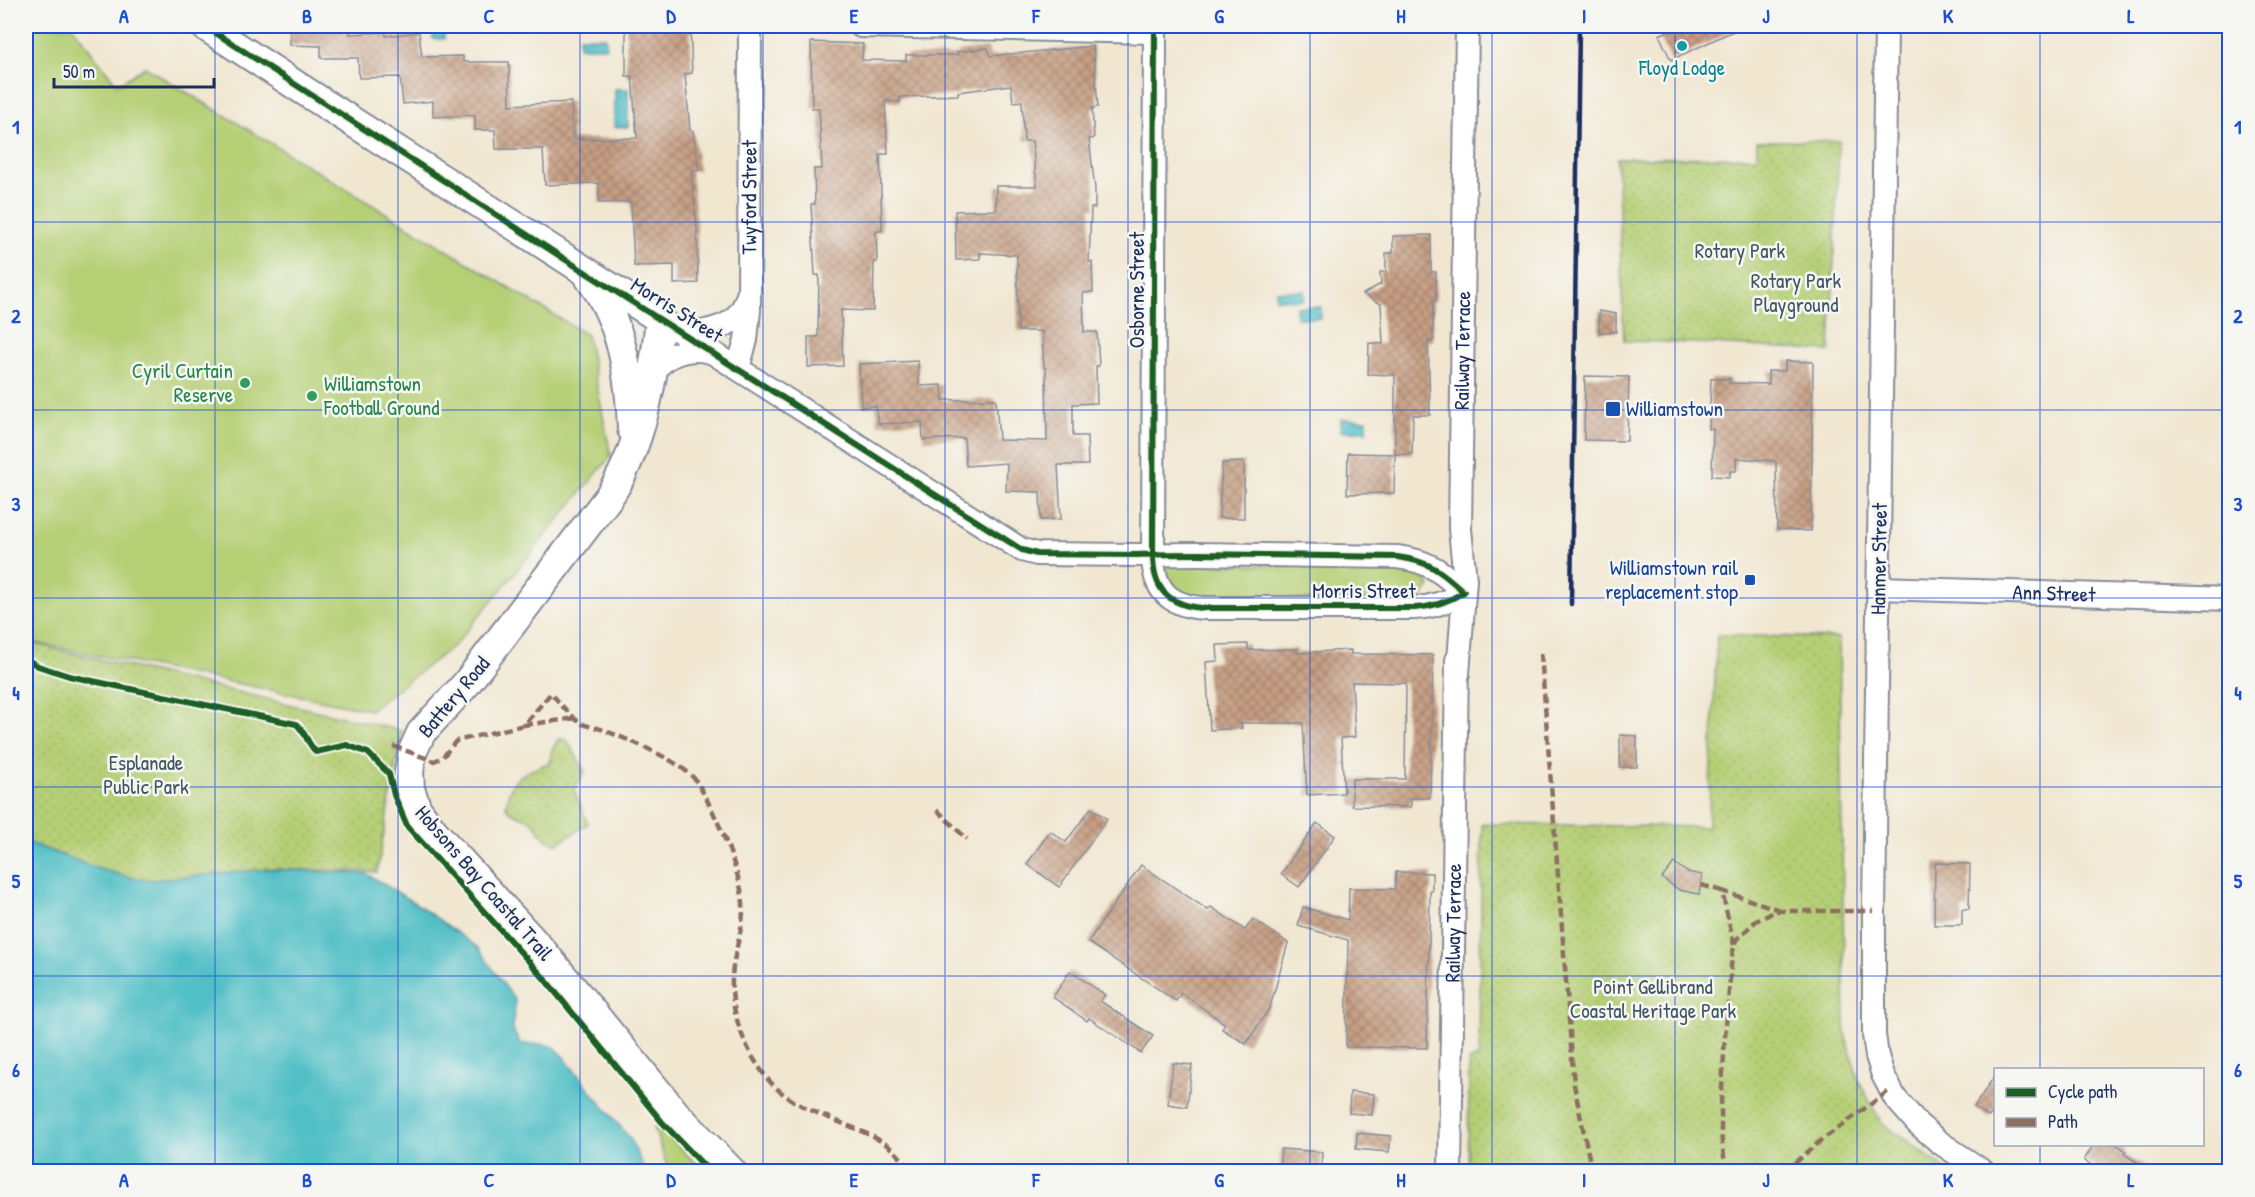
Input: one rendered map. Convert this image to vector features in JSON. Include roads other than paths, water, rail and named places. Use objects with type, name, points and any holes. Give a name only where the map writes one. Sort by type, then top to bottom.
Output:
[{"type":"street","name":"Morris Street","points":[[206,26],[1022,550],[1037,554],[1153,555],[1405,558],[1432,566],[1464,592],[1447,602],[1415,608],[1193,607],[1175,601],[1162,591],[1155,576],[1153,555]]},
{"type":"street","name":"Twyford Street","points":[[738,368],[746,340],[749,289],[750,26]]},
{"type":"street","points":[[861,26],[1155,29]]},
{"type":"street","name":"Railway Terrace","points":[[1450,1172],[1458,674],[1464,592],[1460,529],[1467,26]]},
{"type":"street","name":"Hanmer Street","points":[[1886,26],[1874,1035],[1877,1056],[1890,1090],[1901,1106],[1945,1146],[1984,1172]]},
{"type":"street","name":"Osborne Street","points":[[1153,555],[1155,29]]},
{"type":"street","name":"Battery Road","points":[[585,271],[603,296],[612,315],[621,346],[639,382]]},
{"type":"street","points":[[686,335],[719,328],[732,321],[743,309],[749,289]]},
{"type":"street","name":"Battery Road","points":[[657,317],[629,354],[639,382],[632,439],[625,469],[608,498],[488,657],[421,733],[412,753],[410,789],[417,809],[434,832],[543,952],[675,1113],[732,1172]]},
{"type":"street","points":[[639,382],[673,356],[691,350],[713,353]]},
{"type":"street","name":"Ann Street","points":[[1878,588],[2229,599]]},
{"type":"street","name":"Railway Terrace","points":[[1415,608],[1441,610],[1452,616],[1458,674]]},
{"type":"water","points":[[433,26],[444,26],[444,39],[433,39]]},
{"type":"water","points":[[579,37],[606,37],[606,47],[579,47]]},
{"type":"water","points":[[615,89],[628,89],[628,127],[614,127]]},
{"type":"water","points":[[1276,291],[1304,291],[1304,300],[1276,299]]},
{"type":"water","points":[[1296,307],[1321,307],[1321,318],[1296,318]]},
{"type":"water","points":[[1341,419],[1367,420],[1367,431],[1341,431]]},
{"type":"water","points":[[26,842],[102,870],[133,878],[153,880],[269,869],[367,874],[418,905],[477,947],[515,1000],[513,1027],[521,1044],[544,1044],[556,1048],[631,1140],[645,1171],[26,1171]]},
{"type":"railway","points":[[1571,604],[1579,26]]},
{"type":"place","name":"Floyd Lodge","points":[[1682,46]]},
{"type":"place","name":"Cyril Curtain Reserve","points":[[245,383]]},
{"type":"place","name":"Williamstown Football Ground","points":[[312,396]]},
{"type":"place","name":"Williamstown","points":[[1613,409]]},
{"type":"place","name":"Williamstown rail replacement stop","points":[[1750,580]]},
{"type":"park label","name":"Rotary Park","points":[[1740,251]]},
{"type":"park label","name":"Rotary Park Playground","points":[[1796,293]]},
{"type":"park label","name":"Esplanade Public Park","points":[[146,775]]},
{"type":"park label","name":"Point Gellibrand Coastal Heritage Park","points":[[1653,999]]}]
